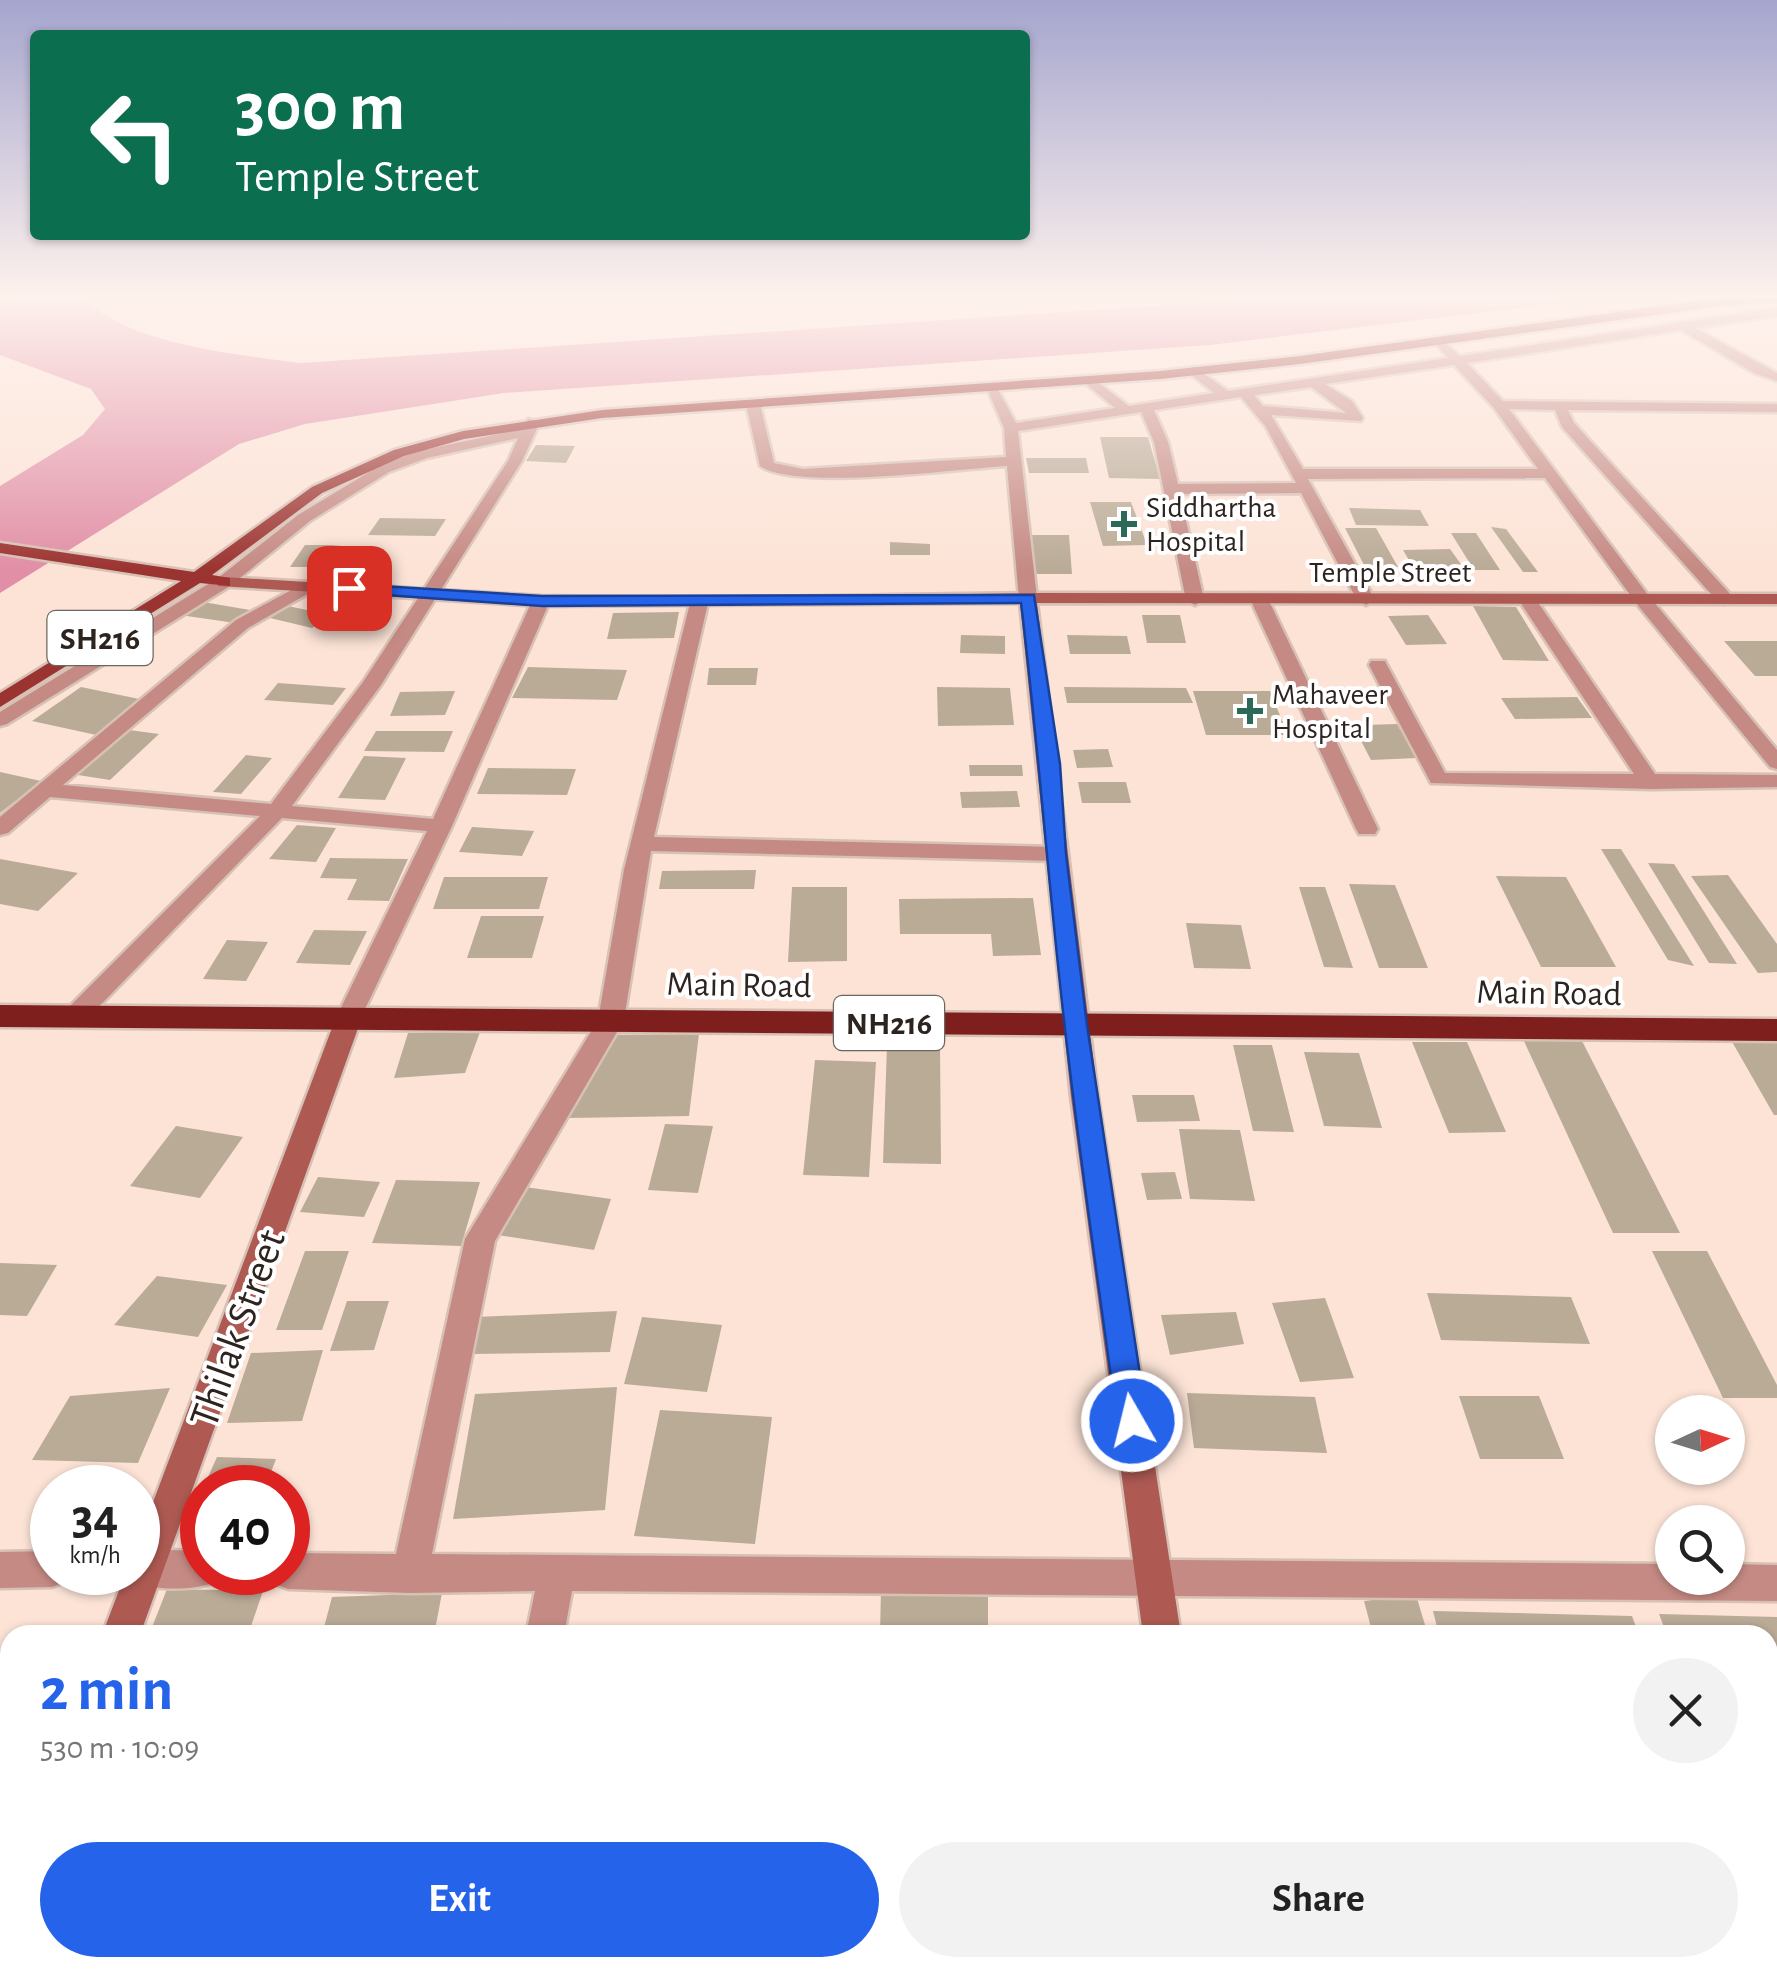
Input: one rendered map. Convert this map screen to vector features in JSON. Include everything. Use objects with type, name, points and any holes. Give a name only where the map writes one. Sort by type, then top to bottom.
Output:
[{"type":"highway","name":"Main Road","points":[[0,1016],[1777,1030]]},
{"type":"main road","name":"SH216","points":[[0,701],[200,576],[274,519],[352,472],[399,453],[463,435],[531,427],[753,404],[1020,387]]},
{"type":"main road","name":"SH216","points":[[0,548],[200,576]]},
{"type":"main road","points":[[200,576],[224,582]]},
{"type":"street","points":[[1098,387],[1126,410]]},
{"type":"street","points":[[1215,387],[1227,397]]},
{"type":"street","points":[[1010,428],[1284,387]]},
{"type":"street","points":[[1262,410],[1356,418],[1347,404],[1322,387]]},
{"type":"street","points":[[1483,387],[1642,599],[1777,762]]},
{"type":"street","points":[[990,390],[1010,428],[1076,1025],[1161,1625]]},
{"type":"street","points":[[1245,394],[1262,410],[1366,600]]},
{"type":"street","points":[[753,404],[767,466],[784,472],[1014,461]]},
{"type":"street","points":[[1499,405],[1777,408]]},
{"type":"street","points":[[1560,406],[1567,424],[1725,599]]},
{"type":"street","points":[[1146,408],[1160,442],[1195,600]]},
{"type":"street","points":[[0,720],[224,582],[304,518],[384,470],[424,454],[531,427]]},
{"type":"street","points":[[73,1018],[277,811],[370,685],[515,461],[531,427]]},
{"type":"street","points":[[1171,489],[1550,474]]},
{"type":"street","name":"Temple Street","points":[[224,582],[542,601],[699,603],[1028,598],[1777,599]]},
{"type":"street","points":[[0,828],[242,624],[310,585]]},
{"type":"street","points":[[1527,599],[1651,783]]},
{"type":"street","points":[[348,1020],[542,601]]},
{"type":"street","points":[[1260,601],[1367,829]]},
{"type":"street","points":[[410,1575],[480,1239],[611,1020],[641,844],[699,603]]},
{"type":"street","points":[[1378,664],[1438,778],[1777,782]]},
{"type":"street","points":[[44,790],[441,826]]},
{"type":"street","points":[[641,844],[1056,854]]},
{"type":"street","name":"Thilak Street","points":[[160,1522],[348,1020]]},
{"type":"street","points":[[0,1570],[30,1569]]},
{"type":"street","points":[[310,1573],[1777,1583]]},
{"type":"street","points":[[547,1625],[557,1574]]},
{"type":"street","name":"Thilak Street","points":[[124,1625],[134,1595]]},
{"type":"shaded area","points":[[86,387],[588,387],[504,393],[305,424],[239,444],[0,593],[0,486],[83,435],[105,409]]},
{"type":"building","points":[[1100,437],[1148,437],[1160,479],[1109,478]]},
{"type":"building","points":[[536,445],[575,446],[566,463],[526,461]]},
{"type":"building","points":[[1026,458],[1086,458],[1089,473],[1029,473]]},
{"type":"building","points":[[1090,502],[1131,502],[1147,545],[1103,546]]},
{"type":"building","points":[[1349,508],[1420,510],[1429,526],[1356,525]]},
{"type":"building","points":[[380,518],[446,519],[435,536],[368,535]]},
{"type":"building","points":[[1491,527],[1506,529],[1538,572],[1523,572]]},
{"type":"building","points":[[1345,528],[1376,528],[1398,567],[1365,567]]},
{"type":"building","points":[[1451,533],[1476,533],[1500,570],[1474,570]]},
{"type":"building","points":[[1026,535],[1069,535],[1072,574],[1031,574]]},
{"type":"building","points":[[890,542],[930,544],[930,555],[890,555]]},
{"type":"building","points":[[305,545],[353,547],[340,567],[290,567]]},
{"type":"building","points":[[1450,549],[1471,578],[1420,579],[1403,550]]},
{"type":"building","points":[[197,601],[250,610],[235,623],[180,615]]},
{"type":"building","points":[[288,606],[330,615],[312,628],[270,618]]},
{"type":"building","points":[[1473,606],[1516,607],[1549,661],[1503,660]]},
{"type":"building","points":[[679,612],[674,638],[607,639],[613,613]]},
{"type":"building","points":[[1142,615],[1180,615],[1186,643],[1147,643]]},
{"type":"building","points":[[1428,615],[1447,644],[1406,645],[1388,616]]},
{"type":"building","points":[[961,635],[1005,636],[1005,654],[960,653]]},
{"type":"building","points":[[1067,635],[1127,636],[1131,654],[1070,654]]},
{"type":"building","points":[[1724,641],[1777,641],[1777,676],[1755,676]]},
{"type":"building","points":[[528,667],[627,670],[617,700],[512,698]]},
{"type":"building","points":[[709,668],[758,668],[756,685],[707,685]]},
{"type":"building","points":[[278,683],[346,688],[333,705],[264,700]]},
{"type":"building","points":[[81,687],[149,701],[101,736],[32,721]]},
{"type":"building","points":[[937,687],[1010,688],[1014,725],[938,726]]},
{"type":"building","points":[[1064,687],[1186,688],[1193,703],[1067,703]]},
{"type":"building","points":[[455,691],[445,715],[390,716],[400,692]]},
{"type":"building","points":[[1193,691],[1270,691],[1288,735],[1206,735]]},
{"type":"building","points":[[1577,697],[1592,718],[1515,719],[1501,698]]},
{"type":"building","points":[[1397,724],[1417,758],[1371,760],[1358,735],[1338,735],[1334,726]]},
{"type":"building","points":[[129,730],[159,734],[110,780],[78,775]]},
{"type":"building","points":[[376,731],[453,731],[444,752],[364,751]]},
{"type":"building","points":[[1108,749],[1113,767],[1077,768],[1073,750]]},
{"type":"building","points":[[246,755],[272,758],[241,794],[213,792]]},
{"type":"building","points":[[364,756],[406,758],[385,800],[338,798]]},
{"type":"building","points":[[969,765],[1022,765],[1023,776],[970,776]]},
{"type":"building","points":[[488,768],[576,769],[567,795],[477,794]]},
{"type":"building","points":[[0,772],[41,781],[0,813]]},
{"type":"building","points":[[1078,782],[1126,782],[1131,803],[1082,803]]},
{"type":"building","points":[[1017,791],[1020,807],[962,808],[960,792]]},
{"type":"building","points":[[297,825],[336,828],[316,862],[269,859]]},
{"type":"building","points":[[472,827],[534,831],[522,856],[459,852]]},
{"type":"building","points":[[1601,849],[1621,849],[1694,966],[1668,960]]},
{"type":"building","points":[[330,858],[408,859],[389,901],[347,900],[357,879],[320,878]]},
{"type":"building","points":[[0,859],[78,873],[38,911],[0,904]]},
{"type":"building","points":[[1648,863],[1674,864],[1737,964],[1709,963]]},
{"type":"building","points":[[756,870],[754,889],[659,889],[662,871]]},
{"type":"building","points":[[1728,875],[1777,944],[1777,972],[1758,973],[1691,876]]},
{"type":"building","points":[[1496,876],[1566,877],[1616,967],[1541,967]]},
{"type":"building","points":[[444,877],[548,877],[539,909],[433,909]]},
{"type":"building","points":[[1349,884],[1395,885],[1428,968],[1379,968]]},
{"type":"building","points":[[792,887],[847,887],[847,961],[788,962]]},
{"type":"building","points":[[1299,887],[1325,887],[1353,968],[1324,967]]},
{"type":"building","points":[[1033,898],[1041,955],[993,956],[991,934],[900,934],[899,899]]},
{"type":"building","points":[[481,916],[544,916],[532,958],[467,958]]},
{"type":"building","points":[[1186,923],[1241,925],[1251,969],[1194,968]]},
{"type":"building","points":[[314,930],[367,931],[350,965],[296,963]]},
{"type":"building","points":[[227,940],[268,942],[246,981],[203,979]]},
{"type":"building","points":[[480,1032],[465,1073],[394,1078],[408,1033]]},
{"type":"building","points":[[699,1034],[689,1116],[568,1118],[613,1035]]},
{"type":"building","points":[[1523,1039],[1581,1039],[1680,1233],[1613,1233]]},
{"type":"building","points":[[1731,1040],[1777,1042],[1777,1115],[1774,1115]]},
{"type":"building","points":[[1412,1042],[1467,1042],[1506,1132],[1449,1133]]},
{"type":"building","points":[[887,1045],[940,1046],[941,1164],[883,1163]]},
{"type":"building","points":[[1233,1045],[1272,1045],[1294,1132],[1253,1131]]},
{"type":"building","points":[[1304,1052],[1359,1053],[1382,1128],[1324,1126]]},
{"type":"building","points":[[815,1060],[876,1062],[869,1177],[803,1175]]},
{"type":"building","points":[[1132,1095],[1194,1095],[1200,1121],[1137,1122]]},
{"type":"building","points":[[665,1124],[713,1126],[698,1193],[648,1190]]},
{"type":"building","points":[[176,1126],[243,1137],[200,1198],[130,1186]]},
{"type":"building","points":[[1179,1129],[1240,1130],[1255,1201],[1190,1199]]},
{"type":"building","points":[[1175,1172],[1182,1199],[1147,1200],[1141,1173]]},
{"type":"building","points":[[318,1177],[380,1182],[364,1217],[300,1212]]},
{"type":"building","points":[[396,1180],[480,1182],[461,1246],[372,1243]]},
{"type":"building","points":[[525,1187],[611,1199],[594,1250],[498,1235]]},
{"type":"building","points":[[305,1251],[349,1251],[322,1330],[276,1330]]},
{"type":"building","points":[[1652,1251],[1707,1251],[1777,1385],[1777,1398],[1722,1395]]},
{"type":"building","points":[[0,1263],[57,1265],[27,1316],[0,1315]]},
{"type":"building","points":[[157,1276],[227,1285],[198,1337],[114,1325]]},
{"type":"building","points":[[1427,1293],[1571,1297],[1590,1344],[1441,1340]]},
{"type":"building","points":[[1325,1298],[1354,1378],[1300,1382],[1272,1303]]},
{"type":"building","points":[[347,1301],[389,1301],[374,1350],[330,1351]]},
{"type":"building","points":[[617,1311],[610,1352],[468,1354],[476,1317]]},
{"type":"building","points":[[1236,1312],[1244,1344],[1170,1355],[1161,1315]]},
{"type":"building","points":[[642,1317],[722,1325],[707,1392],[624,1384]]},
{"type":"building","points":[[323,1350],[302,1421],[227,1423],[251,1353]]},
{"type":"building","points":[[617,1387],[605,1510],[453,1519],[475,1394]]},
{"type":"building","points":[[170,1388],[138,1463],[32,1460],[70,1396]]},
{"type":"building","points":[[1187,1393],[1315,1397],[1327,1453],[1194,1448]]},
{"type":"building","points":[[1459,1396],[1539,1396],[1564,1459],[1480,1459]]},
{"type":"building","points":[[660,1410],[772,1417],[755,1544],[634,1536]]},
{"type":"building","points":[[217,1457],[276,1459],[274,1465],[213,1465]]},
{"type":"building","points":[[167,1589],[180,1589],[180,1595],[262,1595],[251,1625],[153,1625]]},
{"type":"building","points":[[881,1589],[988,1593],[988,1625],[880,1625]]},
{"type":"building","points":[[442,1593],[436,1625],[325,1625],[332,1597]]},
{"type":"building","points":[[1416,1595],[1425,1625],[1370,1625],[1364,1601]]},
{"type":"building","points":[[1433,1611],[1632,1616],[1635,1625],[1436,1625]]},
{"type":"building","points":[[1659,1614],[1777,1617],[1777,1625],[1663,1625]]},
{"type":"place","name":"Siddhartha Hospital","points":[[1124,524]]},
{"type":"place","name":"Mahaveer Hospital","points":[[1250,711]]},
{"type":"route","points":[[349,588],[542,601],[1028,598],[1050,764],[1076,1025],[1132,1421]]}]
